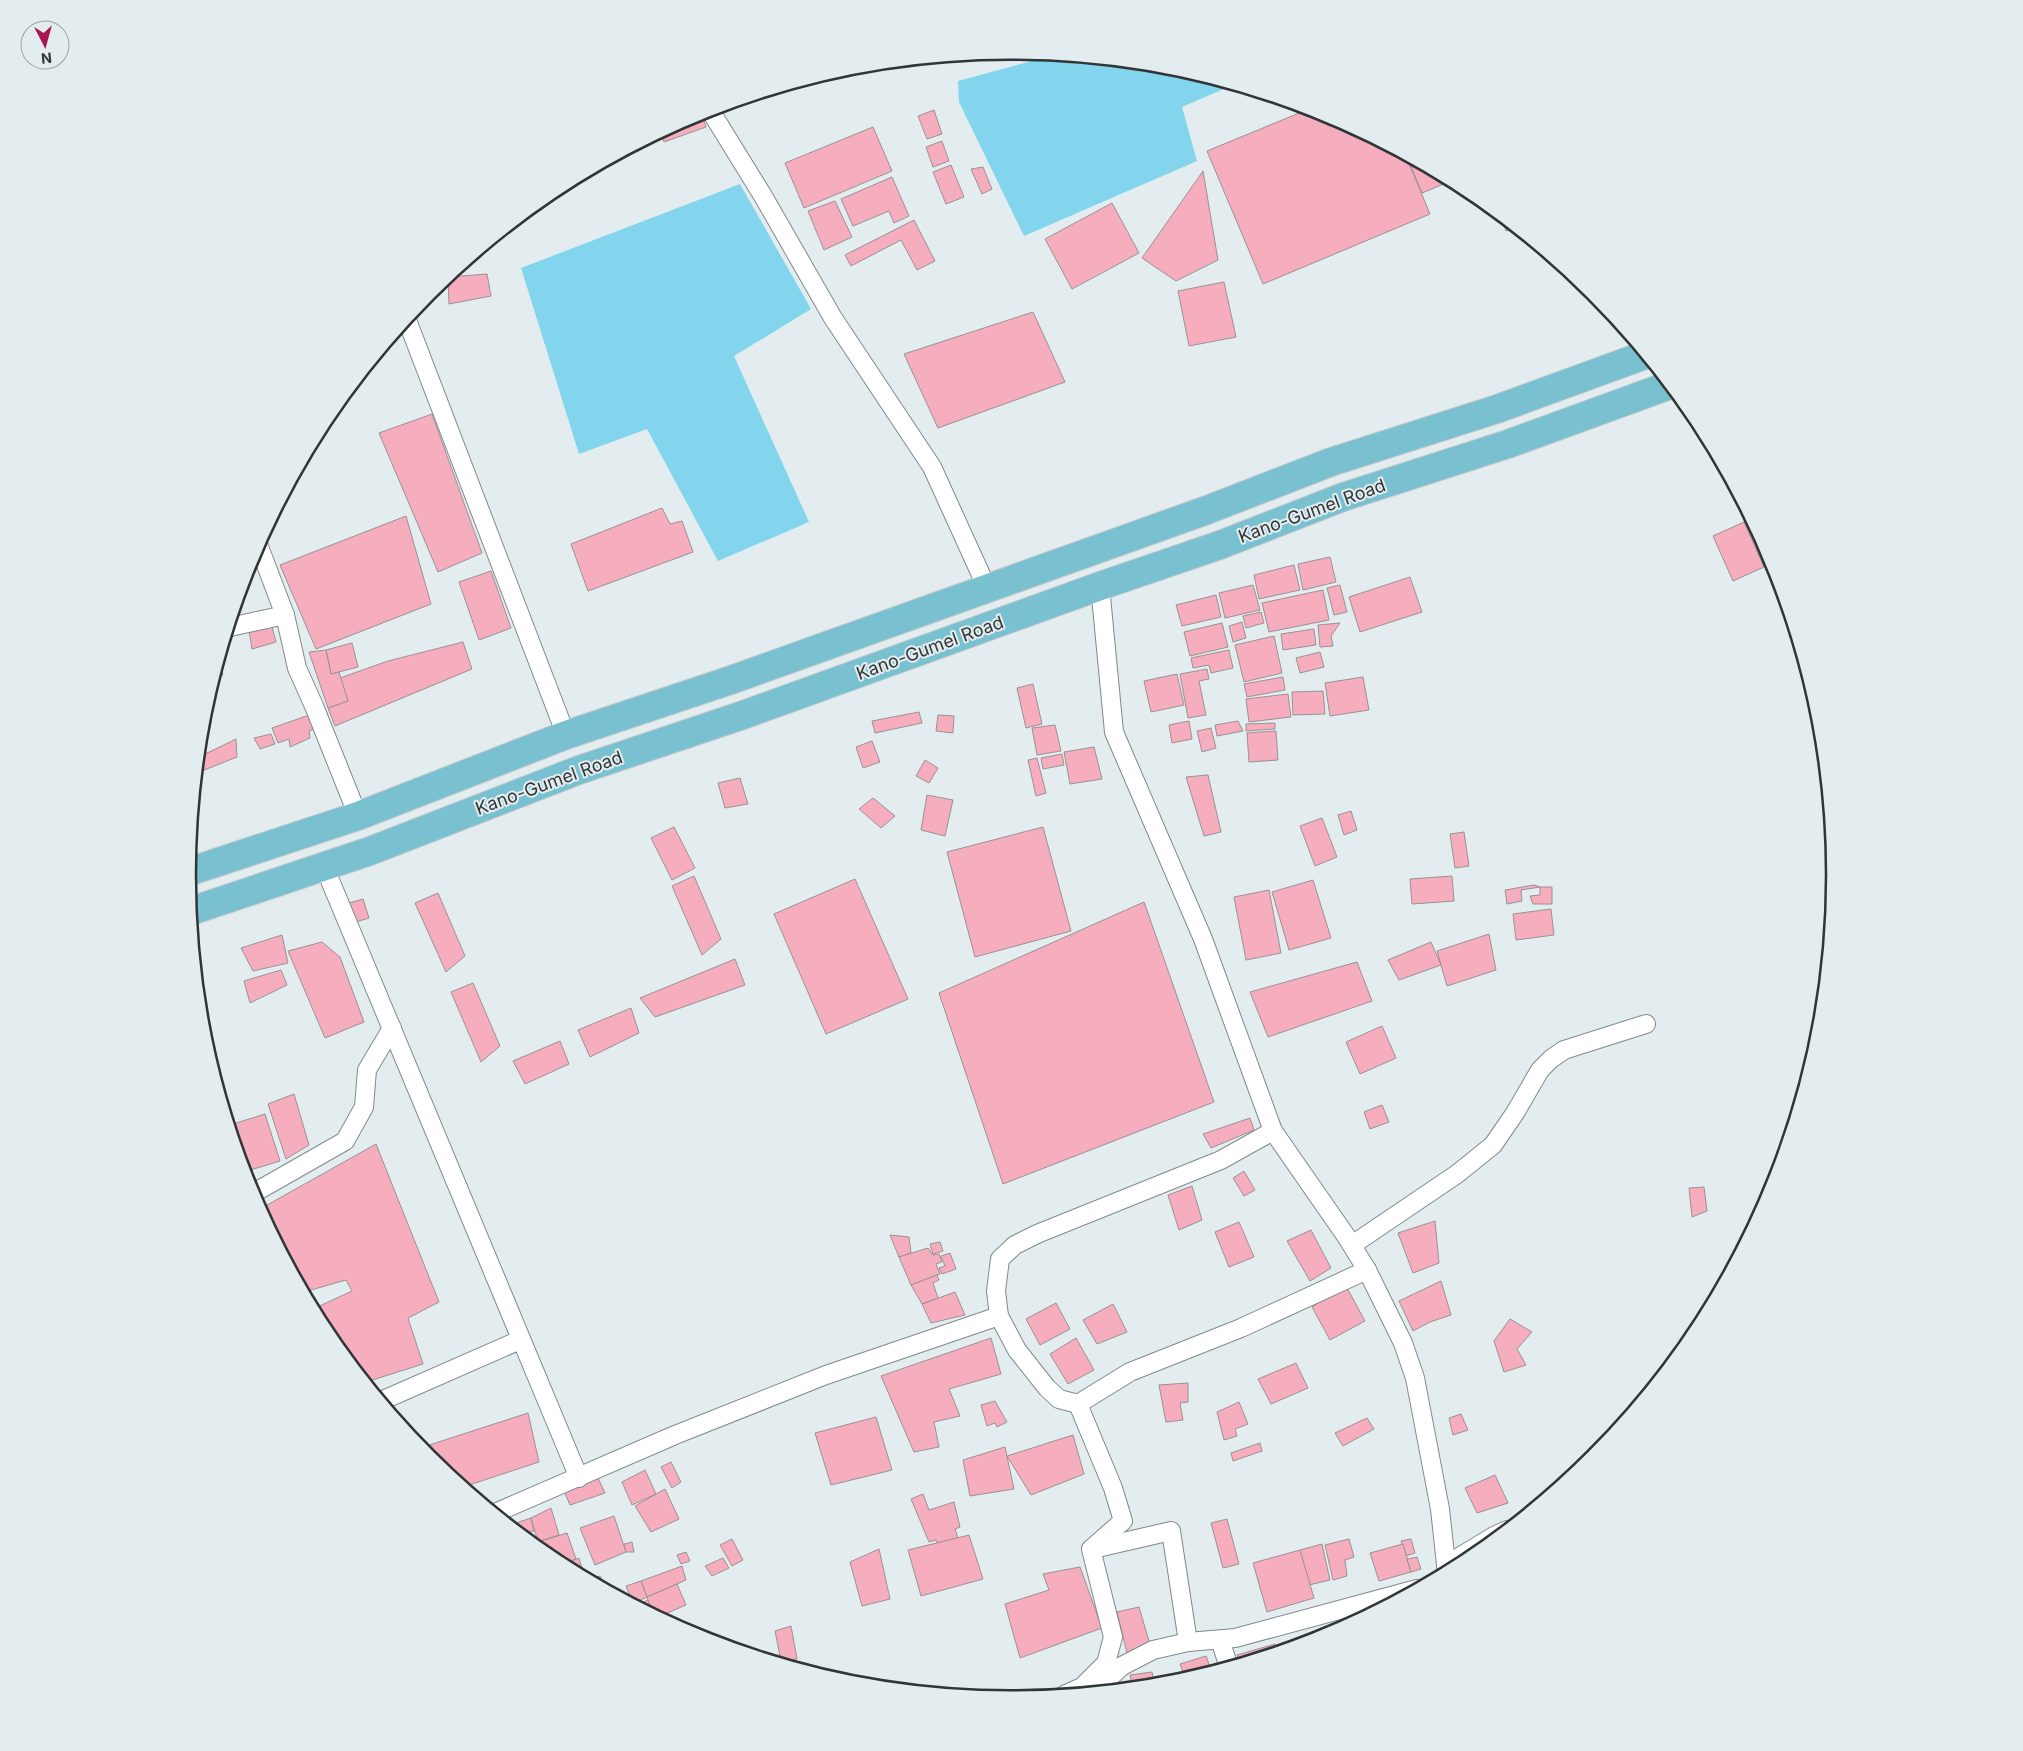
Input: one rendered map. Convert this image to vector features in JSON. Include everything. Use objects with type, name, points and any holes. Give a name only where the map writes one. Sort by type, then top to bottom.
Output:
[{"type":"main road","name":"Kano-Gumel Road","points":[[196,869],[358,816],[566,735],[731,680],[1207,510],[1331,462],[1497,409],[1640,357]]},
{"type":"main road","name":"Kano-Gumel Road","points":[[197,909],[370,851],[579,770],[744,715],[1220,544],[1343,497],[1508,444],[1659,380]]},
{"type":"street","points":[[714,116],[763,196],[833,318],[932,467],[987,588]]},
{"type":"street","points":[[409,326],[566,735]]},
{"type":"street","points":[[262,554],[285,615],[297,668],[358,816]]},
{"type":"street","points":[[1100,586],[1114,732],[1202,939],[1273,1131],[1352,1245],[1367,1270],[1402,1343],[1415,1378],[1440,1509],[1446,1566]]},
{"type":"street","points":[[235,626],[285,615]]},
{"type":"street","points":[[324,866],[579,1478]]},
{"type":"street","points":[[1352,1245],[1457,1174],[1493,1145],[1515,1113],[1540,1070],[1551,1059],[1564,1050],[1646,1024]]},
{"type":"street","points":[[259,1190],[345,1141],[364,1107],[368,1070],[392,1028]]},
{"type":"street","points":[[1273,1131],[1221,1160],[1062,1223],[1015,1245],[1000,1259],[996,1291],[999,1316],[1018,1350],[1047,1388],[1059,1399],[1078,1404],[1130,1372],[1242,1328],[1367,1270]]},
{"type":"street","points":[[501,1511],[675,1435],[826,1375],[999,1316]]},
{"type":"street","points":[[387,1399],[520,1340]]},
{"type":"street","points":[[1078,1404],[1113,1488],[1123,1522],[1091,1549]]},
{"type":"street","points":[[1091,1549],[1171,1531],[1188,1642]]},
{"type":"street","points":[[1091,1549],[1113,1637],[1099,1686]]},
{"type":"street","points":[[1102,1686],[1122,1666],[1153,1650],[1188,1642],[1220,1640],[1254,1634],[1394,1595]]},
{"type":"street","points":[[1220,1640],[1227,1662]]},
{"type":"street","points":[[1081,1688],[1106,1662]]},
{"type":"shaded area","points":[[1033,61],[1118,67],[1171,76],[1225,89],[1182,107],[1197,161],[1024,236],[959,102],[958,81]]},
{"type":"shaded area","points":[[740,184],[811,309],[734,356],[809,522],[718,561],[647,429],[579,454],[521,268]]},
{"type":"building","points":[[934,110],[942,134],[927,139],[918,116]]},
{"type":"building","points":[[1300,113],[1372,144],[1409,164],[1430,214],[1263,284],[1207,151]]},
{"type":"building","points":[[704,120],[706,127],[664,142],[663,139]]},
{"type":"building","points":[[873,127],[892,171],[804,208],[785,163]]},
{"type":"building","points":[[942,141],[949,161],[933,167],[926,147]]},
{"type":"building","points":[[1410,164],[1444,184],[1422,193]]},
{"type":"building","points":[[951,165],[964,197],[946,204],[933,172]]},
{"type":"building","points":[[983,167],[992,189],[982,194],[971,169]]},
{"type":"building","points":[[1203,171],[1218,260],[1176,281],[1142,258]]},
{"type":"building","points":[[892,177],[909,216],[894,223],[889,211],[853,226],[841,199]]},
{"type":"building","points":[[835,201],[852,237],[824,250],[808,211]]},
{"type":"building","points":[[1112,203],[1139,253],[1072,289],[1045,239]]},
{"type":"building","points":[[914,220],[935,261],[917,270],[901,240],[851,266],[845,255]]},
{"type":"building","points":[[487,274],[491,296],[449,304],[448,286],[459,276]]},
{"type":"building","points":[[1224,282],[1236,337],[1189,346],[1178,291]]},
{"type":"building","points":[[1033,312],[1065,382],[938,428],[904,354]]},
{"type":"building","points":[[432,414],[482,553],[438,572],[379,433]]},
{"type":"building","points":[[662,508],[670,524],[682,521],[693,552],[588,591],[571,544]]},
{"type":"building","points":[[406,516],[431,604],[316,649],[280,565]]},
{"type":"building","points":[[1744,522],[1764,567],[1733,581],[1713,536]]},
{"type":"building","points":[[1330,557],[1336,582],[1303,590],[1298,564]]},
{"type":"building","points":[[1294,565],[1300,590],[1259,599],[1254,575]]},
{"type":"building","points":[[491,571],[511,628],[479,640],[459,582]]},
{"type":"building","points":[[1410,577],[1422,612],[1360,632],[1349,597]]},
{"type":"building","points":[[1253,585],[1260,610],[1225,618],[1219,593]]},
{"type":"building","points":[[1340,585],[1347,612],[1334,615],[1327,588]]},
{"type":"building","points":[[1323,590],[1329,620],[1269,632],[1262,603]]},
{"type":"building","points":[[1216,595],[1221,617],[1182,626],[1176,605]]},
{"type":"building","points":[[1261,612],[1264,623],[1246,628],[1243,616]]},
{"type":"building","points":[[1242,622],[1246,638],[1233,642],[1229,626]]},
{"type":"building","points":[[271,623],[276,642],[252,649],[249,630]]},
{"type":"building","points":[[1222,623],[1228,647],[1190,656],[1184,632]]},
{"type":"building","points":[[1340,623],[1331,636],[1333,646],[1320,647],[1318,625]]},
{"type":"building","points":[[1314,629],[1316,645],[1283,650],[1281,634]]},
{"type":"building","points":[[1274,636],[1282,673],[1244,682],[1235,645]]},
{"type":"building","points":[[463,642],[472,669],[335,726],[328,708],[348,701],[340,678],[388,661]]},
{"type":"building","points":[[352,643],[358,667],[331,674],[326,650]]},
{"type":"building","points":[[326,650],[331,674],[339,672],[348,701],[328,708],[309,652]]},
{"type":"building","points":[[1229,650],[1233,668],[1211,673],[1209,665],[1193,668],[1191,658]]},
{"type":"building","points":[[1320,652],[1324,667],[1300,673],[1296,658]]},
{"type":"building","points":[[1207,669],[1209,679],[1199,681],[1206,715],[1188,718],[1180,674]]},
{"type":"building","points":[[1177,674],[1184,705],[1151,712],[1144,681]]},
{"type":"building","points":[[1283,677],[1285,690],[1247,697],[1244,684]]},
{"type":"building","points":[[1363,677],[1369,710],[1330,716],[1325,683]]},
{"type":"building","points":[[1033,684],[1042,724],[1026,728],[1017,688]]},
{"type":"building","points":[[1323,691],[1325,714],[1293,715],[1292,692]]},
{"type":"building","points":[[1288,694],[1291,717],[1249,722],[1246,699]]},
{"type":"building","points":[[919,712],[922,723],[875,733],[872,721]]},
{"type":"building","points":[[312,714],[315,729],[309,731],[310,738],[290,747],[289,739],[278,743],[272,728]]},
{"type":"building","points":[[938,715],[954,716],[953,733],[936,731]]},
{"type":"building","points":[[1189,721],[1192,739],[1172,743],[1169,725]]},
{"type":"building","points":[[1238,721],[1243,731],[1217,736],[1215,725]]},
{"type":"building","points":[[1275,723],[1275,729],[1246,731],[1246,724]]},
{"type":"building","points":[[1055,725],[1061,751],[1037,755],[1032,728]]},
{"type":"building","points":[[1211,728],[1216,748],[1202,752],[1197,731]]},
{"type":"building","points":[[1276,731],[1278,760],[1249,762],[1247,733]]},
{"type":"building","points":[[271,734],[275,744],[260,749],[254,738]]},
{"type":"building","points":[[236,739],[237,757],[203,771],[206,754]]},
{"type":"building","points":[[872,741],[880,762],[863,768],[856,747]]},
{"type":"building","points":[[1094,747],[1102,779],[1070,784],[1064,752]]},
{"type":"building","points":[[1062,754],[1064,765],[1043,769],[1041,758]]},
{"type":"building","points":[[1037,758],[1046,793],[1036,796],[1028,760]]},
{"type":"building","points":[[925,760],[938,768],[929,783],[916,776]]},
{"type":"building","points":[[1208,775],[1221,832],[1204,836],[1186,777]]},
{"type":"building","points":[[740,778],[748,804],[725,808],[718,783]]},
{"type":"building","points":[[927,795],[953,800],[945,836],[921,830]]},
{"type":"building","points":[[873,798],[895,816],[881,828],[859,809]]},
{"type":"building","points":[[1351,811],[1357,830],[1344,835],[1338,815]]},
{"type":"building","points":[[1322,818],[1337,857],[1315,866],[1300,826]]},
{"type":"building","points":[[674,827],[695,868],[672,880],[651,838]]},
{"type":"building","points":[[1043,827],[1071,931],[975,957],[947,852]]},
{"type":"building","points":[[1464,832],[1469,866],[1455,868],[1450,834]]},
{"type":"building","points":[[694,876],[721,939],[702,955],[672,886]]},
{"type":"building","points":[[1452,876],[1454,901],[1412,904],[1410,879]]},
{"type":"building","points":[[855,879],[908,999],[826,1034],[774,914]]},
{"type":"building","points":[[1313,880],[1331,938],[1289,950],[1272,892]]},
{"type":"building","points":[[1534,885],[1540,887],[1521,890],[1522,901],[1507,904],[1505,890]]},
{"type":"building","points":[[1540,887],[1552,887],[1552,904],[1533,904],[1530,896],[1540,895]]},
{"type":"building","points":[[1269,890],[1281,953],[1246,960],[1234,897]]},
{"type":"building","points":[[438,893],[465,956],[446,972],[415,903]]},
{"type":"building","points":[[363,899],[369,918],[356,922],[349,903]]},
{"type":"building","points":[[1144,902],[1214,1102],[1003,1184],[939,993]]},
{"type":"building","points":[[1551,909],[1554,935],[1516,940],[1513,914]]},
{"type":"building","points":[[1489,934],[1496,970],[1447,986],[1437,951]]},
{"type":"building","points":[[282,935],[288,963],[253,971],[241,948]]},
{"type":"building","points":[[322,942],[340,957],[364,1022],[325,1038],[288,951]]},
{"type":"building","points":[[1431,942],[1441,965],[1399,980],[1388,960]]},
{"type":"building","points":[[735,959],[745,985],[655,1017],[640,998]]},
{"type":"building","points":[[1357,962],[1372,1001],[1268,1037],[1250,992]]},
{"type":"building","points":[[281,970],[287,985],[250,1003],[244,981]]},
{"type":"building","points":[[473,983],[500,1046],[481,1062],[451,992]]},
{"type":"building","points":[[631,1008],[639,1033],[590,1057],[578,1030]]},
{"type":"building","points":[[1382,1026],[1396,1058],[1360,1074],[1346,1042]]},
{"type":"building","points":[[560,1041],[569,1064],[525,1084],[513,1061]]},
{"type":"building","points":[[294,1094],[309,1145],[286,1159],[268,1104]]},
{"type":"building","points":[[1382,1105],[1389,1122],[1370,1129],[1364,1112]]},
{"type":"building","points":[[265,1114],[280,1161],[251,1170],[235,1124]]},
{"type":"building","points":[[1250,1118],[1254,1130],[1211,1148],[1203,1134]]},
{"type":"building","points":[[376,1144],[439,1302],[408,1318],[423,1364],[372,1380],[333,1329],[319,1306],[352,1291],[346,1280],[310,1290],[266,1206]]},
{"type":"building","points":[[1244,1171],[1255,1190],[1244,1196],[1233,1178]]},
{"type":"building","points":[[1192,1186],[1202,1220],[1179,1230],[1168,1195]]},
{"type":"building","points":[[1704,1187],[1707,1211],[1692,1217],[1689,1188]]},
{"type":"building","points":[[1435,1221],[1439,1263],[1413,1273],[1398,1233]]},
{"type":"building","points":[[1239,1222],[1254,1257],[1229,1267],[1215,1232]]},
{"type":"building","points":[[1311,1230],[1331,1268],[1310,1281],[1287,1241]]},
{"type":"building","points":[[890,1235],[909,1237],[911,1253],[899,1257]]},
{"type":"building","points":[[940,1242],[943,1251],[933,1254],[930,1244]]},
{"type":"building","points":[[928,1248],[933,1255],[939,1254],[942,1262],[936,1264],[940,1274],[911,1285],[899,1257]]},
{"type":"building","points":[[950,1253],[956,1269],[942,1274],[939,1268],[945,1266],[941,1256]]},
{"type":"building","points":[[937,1275],[939,1280],[933,1283],[938,1298],[922,1304],[911,1285]]},
{"type":"building","points":[[1441,1281],[1451,1315],[1430,1322],[1413,1331],[1399,1301]]},
{"type":"building","points":[[1346,1286],[1365,1321],[1330,1340],[1312,1307]]},
{"type":"building","points":[[955,1292],[965,1315],[931,1323],[922,1304]]},
{"type":"building","points":[[1056,1303],[1070,1329],[1040,1345],[1026,1319]]},
{"type":"building","points":[[1113,1304],[1127,1332],[1097,1344],[1083,1320]]},
{"type":"building","points":[[1510,1319],[1532,1332],[1517,1349],[1526,1365],[1504,1372],[1494,1341]]},
{"type":"building","points":[[991,1338],[1001,1374],[949,1389],[960,1416],[934,1422],[939,1447],[914,1452],[881,1376]]},
{"type":"building","points":[[1076,1338],[1094,1370],[1068,1384],[1050,1354]]},
{"type":"building","points":[[1296,1363],[1308,1388],[1271,1404],[1258,1379]]},
{"type":"building","points":[[1188,1383],[1188,1402],[1180,1403],[1183,1420],[1166,1422],[1159,1385]]},
{"type":"building","points":[[995,1401],[1007,1422],[997,1427],[995,1423],[987,1426],[981,1405]]},
{"type":"building","points":[[1239,1402],[1248,1424],[1235,1429],[1237,1436],[1224,1440],[1217,1412]]},
{"type":"building","points":[[528,1413],[539,1462],[470,1485],[429,1445]]},
{"type":"building","points":[[1461,1414],[1468,1430],[1453,1435],[1449,1418]]},
{"type":"building","points":[[876,1417],[892,1470],[831,1485],[815,1433]]},
{"type":"building","points":[[1367,1418],[1374,1429],[1343,1446],[1335,1433]]},
{"type":"building","points":[[1073,1435],[1084,1474],[1031,1495],[1007,1456]]},
{"type":"building","points":[[1260,1443],[1262,1451],[1233,1461],[1231,1453]]},
{"type":"building","points":[[1005,1447],[1014,1489],[970,1496],[963,1460]]},
{"type":"building","points":[[671,1462],[681,1482],[672,1488],[661,1467]]},
{"type":"building","points":[[645,1470],[656,1494],[632,1505],[622,1482]]},
{"type":"building","points":[[1495,1475],[1508,1503],[1477,1513],[1465,1488]]},
{"type":"building","points":[[598,1478],[605,1493],[570,1505],[564,1491]]},
{"type":"building","points":[[665,1489],[679,1519],[651,1532],[635,1506]]},
{"type":"building","points":[[923,1494],[929,1510],[954,1502],[960,1527],[955,1529],[958,1538],[937,1543],[936,1540],[929,1542],[911,1499]]},
{"type":"building","points":[[551,1508],[559,1535],[541,1541],[537,1538],[531,1518]]},
{"type":"building","points":[[614,1516],[626,1552],[595,1565],[580,1528]]},
{"type":"building","points":[[531,1518],[534,1531],[529,1532],[516,1523]]},
{"type":"building","points":[[1227,1519],[1239,1564],[1223,1568],[1211,1523]]},
{"type":"building","points":[[567,1533],[576,1559],[570,1561],[541,1541]]},
{"type":"building","points":[[969,1535],[983,1579],[921,1596],[908,1550]]},
{"type":"building","points":[[732,1539],[743,1560],[732,1566],[720,1545]]},
{"type":"building","points":[[1349,1539],[1354,1557],[1345,1560],[1347,1576],[1333,1580],[1325,1545]]},
{"type":"building","points":[[1411,1539],[1415,1553],[1406,1556],[1401,1541]]},
{"type":"building","points":[[632,1542],[634,1552],[626,1552],[624,1544]]},
{"type":"building","points":[[1322,1544],[1330,1580],[1309,1585],[1300,1550]]},
{"type":"building","points":[[1403,1544],[1411,1572],[1379,1581],[1370,1553]]},
{"type":"building","points":[[879,1549],[890,1599],[862,1606],[850,1562]]},
{"type":"building","points":[[1300,1550],[1314,1598],[1267,1612],[1253,1563]]},
{"type":"building","points":[[686,1552],[690,1561],[681,1564],[677,1555]]},
{"type":"building","points":[[1417,1557],[1421,1569],[1411,1572],[1407,1559]]},
{"type":"building","points":[[579,1558],[582,1569],[570,1561]]},
{"type":"building","points":[[723,1558],[729,1568],[712,1576],[705,1566]]},
{"type":"building","points":[[682,1566],[686,1580],[647,1597],[641,1581]]},
{"type":"building","points":[[1080,1567],[1102,1628],[1020,1658],[1005,1604],[1049,1590],[1043,1574]]},
{"type":"building","points":[[641,1581],[647,1597],[639,1601],[630,1596],[626,1586]]},
{"type":"building","points":[[677,1584],[686,1605],[666,1614],[650,1606],[647,1597]]},
{"type":"building","points":[[648,1600],[650,1606],[643,1602]]},
{"type":"building","points":[[1139,1607],[1151,1648],[1127,1653],[1117,1612]]},
{"type":"building","points":[[791,1626],[797,1659],[790,1660],[780,1657],[775,1631]]},
{"type":"building","points":[[1275,1644],[1276,1647],[1238,1658],[1237,1655]]},
{"type":"building","points":[[1206,1656],[1210,1666],[1183,1672],[1180,1664]]},
{"type":"building","points":[[1152,1672],[1153,1678],[1132,1682],[1130,1675]]}]
